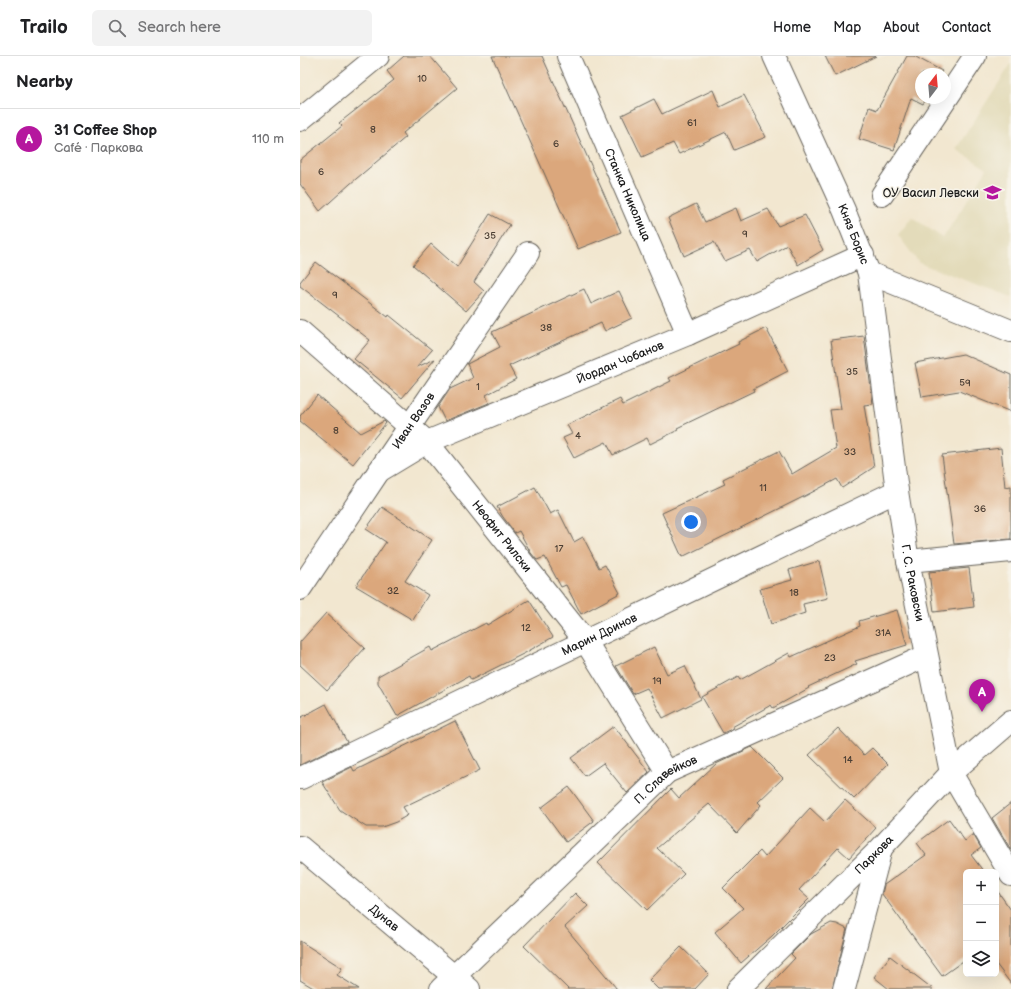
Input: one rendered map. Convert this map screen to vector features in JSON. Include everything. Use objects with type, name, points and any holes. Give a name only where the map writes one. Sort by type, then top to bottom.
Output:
[{"type":"street","points":[[300,120],[378,56]]},
{"type":"street","name":"Станка Николица","points":[[568,56],[688,334]]},
{"type":"street","name":"Княз Борис","points":[[774,56],[844,210],[866,264],[1011,331]]},
{"type":"street","points":[[882,195],[975,56]]},
{"type":"street","name":"Иван Вазов","points":[[300,589],[409,426],[528,253]]},
{"type":"street","name":"Йордан Чобанов","points":[[379,471],[427,442],[688,334],[866,264]]},
{"type":"street","name":"Г. С. Раковски","points":[[866,264],[908,561],[926,656],[951,773],[1011,875]]},
{"type":"street","name":"Неофит Рилски","points":[[300,331],[427,442],[586,642],[667,772]]},
{"type":"street","name":"Марин Дринов","points":[[301,778],[897,491]]},
{"type":"street","points":[[908,561],[1011,551]]},
{"type":"street","name":"П. Славейков","points":[[455,985],[667,772],[926,656]]},
{"type":"street","name":"Паркова","points":[[738,989],[881,848],[951,773],[1011,721]]},
{"type":"street","name":"Дунав","points":[[300,847],[455,985]]},
{"type":"street","points":[[844,989],[881,848]]},
{"type":"shaded area","name":"ОУ Васил Левски","points":[[1011,64],[1011,297],[919,263],[898,235],[912,217],[943,238],[987,169],[956,149]]},
{"type":"building","points":[[404,56],[430,56],[457,88],[403,133],[406,137],[320,211],[300,184],[300,160],[342,126],[339,123],[394,80],[387,71]]},
{"type":"building","points":[[492,56],[542,56],[621,232],[578,249]]},
{"type":"building","points":[[825,56],[876,56],[835,76]]},
{"type":"building","points":[[907,56],[914,56],[936,68],[915,68],[915,100],[911,98],[894,150],[859,139],[869,107],[877,110]]},
{"type":"building","points":[[713,90],[720,107],[744,95],[766,137],[734,150],[726,132],[679,154],[673,143],[642,157],[622,115],[654,99],[662,114]]},
{"type":"building","points":[[696,204],[705,222],[736,208],[741,221],[768,209],[778,226],[805,215],[823,250],[798,265],[787,245],[757,262],[750,250],[725,261],[714,242],[684,256],[668,218]]},
{"type":"building","points":[[490,214],[510,225],[474,282],[484,291],[466,311],[413,265],[431,244],[457,267]]},
{"type":"building","points":[[316,262],[388,317],[389,315],[432,350],[417,367],[435,359],[402,398],[354,359],[370,340],[300,286],[300,282]]},
{"type":"building","points":[[584,289],[591,304],[619,291],[632,318],[605,331],[601,323],[509,366],[516,379],[486,395],[489,403],[445,421],[438,407],[450,389],[473,378],[467,364],[500,347],[492,332]]},
{"type":"building","points":[[766,328],[788,371],[753,389],[754,391],[677,428],[678,430],[650,444],[647,438],[613,455],[606,442],[574,458],[563,438],[572,434],[567,425],[620,399],[623,405],[671,381],[669,378],[739,344],[738,342]]},
{"type":"building","points":[[864,336],[873,404],[864,405],[874,467],[842,488],[837,479],[682,557],[662,513],[725,484],[723,479],[779,451],[792,474],[836,448],[830,410],[841,409],[831,340]]},
{"type":"building","points":[[963,354],[1011,375],[1011,412],[959,391],[922,397],[915,363]]},
{"type":"building","points":[[317,395],[361,433],[384,421],[386,423],[353,464],[300,421],[300,416]]},
{"type":"building","points":[[1001,448],[1005,487],[1011,486],[1011,539],[954,544],[942,455]]},
{"type":"building","points":[[535,487],[550,514],[558,510],[574,542],[583,537],[599,568],[605,565],[620,593],[581,614],[566,585],[561,587],[545,557],[537,560],[531,553],[519,531],[515,533],[497,507]]},
{"type":"building","points":[[382,507],[432,540],[405,581],[428,595],[413,620],[356,586],[386,542],[366,529]]},
{"type":"building","points":[[819,561],[828,598],[803,604],[805,613],[771,624],[760,589],[792,580],[789,570]]},
{"type":"building","points":[[969,568],[974,607],[934,612],[929,572]]},
{"type":"building","points":[[529,600],[553,637],[471,680],[469,676],[397,716],[378,683],[378,676],[430,647],[432,651],[486,623],[487,625]]},
{"type":"building","points":[[897,610],[907,645],[855,661],[857,664],[808,687],[809,688],[773,708],[771,705],[732,727],[734,728],[723,733],[702,697],[738,677],[740,680],[789,653],[791,657],[860,626],[859,621]]},
{"type":"building","points":[[326,613],[365,648],[327,690],[300,665],[300,642]]},
{"type":"building","points":[[654,647],[667,674],[685,666],[701,699],[663,718],[647,688],[633,694],[616,666]]},
{"type":"building","points":[[326,704],[347,742],[300,765],[300,718]]},
{"type":"building","points":[[455,721],[480,770],[403,807],[408,815],[396,822],[382,827],[366,827],[340,810],[322,782],[352,767],[354,771]]},
{"type":"building","points":[[614,726],[649,772],[627,793],[603,763],[585,776],[571,758]]},
{"type":"building","points":[[838,728],[864,755],[872,748],[888,764],[854,799],[809,755]]},
{"type":"building","points":[[752,747],[783,778],[758,802],[761,805],[737,833],[709,804],[657,848],[684,874],[647,910],[598,863],[671,789],[679,798],[716,764]]},
{"type":"building","points":[[569,787],[594,821],[566,842],[541,808]]},
{"type":"building","points":[[845,800],[876,828],[849,858],[838,848],[799,890],[809,899],[772,936],[741,963],[715,932],[743,908],[723,888],[760,851],[765,857],[810,808],[825,822]]},
{"type":"building","points":[[1011,803],[1011,850],[992,818]]},
{"type":"building","points":[[949,819],[965,841],[973,834],[981,848],[971,855],[982,869],[963,869],[963,961],[942,976],[882,894],[884,885],[926,855],[917,843]]},
{"type":"building","points":[[575,893],[588,906],[565,927],[617,989],[568,989],[524,946]]},
{"type":"building","points":[[999,893],[1011,910],[1011,984],[999,968]]},
{"type":"building","points":[[831,923],[847,929],[832,989],[766,989],[795,958],[791,954],[811,934]]},
{"type":"building","points":[[300,941],[342,968],[337,975],[359,989],[315,989],[300,980]]},
{"type":"building","points":[[681,947],[709,974],[695,989],[658,989],[649,980]]},
{"type":"building","points":[[890,956],[933,989],[889,989],[874,977]]},
{"type":"place","name":"ОУ Васил Левски","points":[[992,193]]},
{"type":"place","name":"31 Coffee Shop","points":[[982,712]]}]
